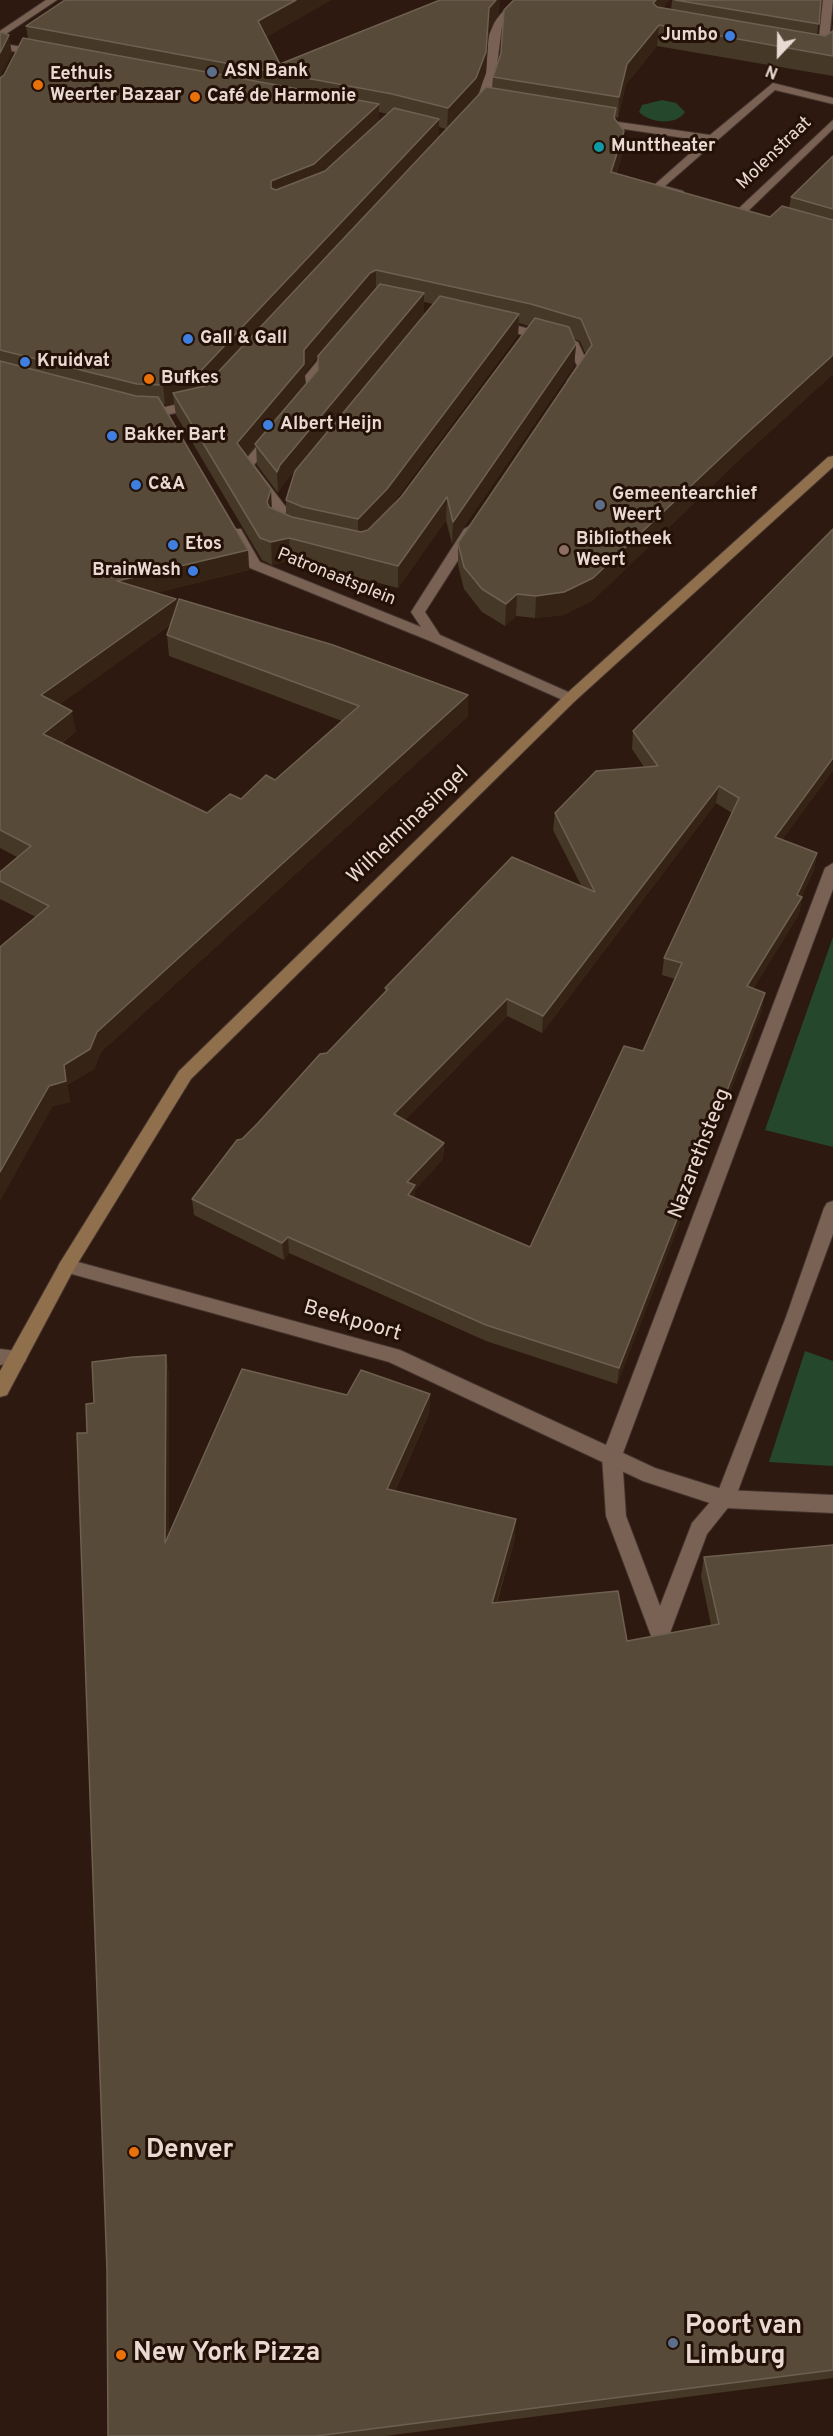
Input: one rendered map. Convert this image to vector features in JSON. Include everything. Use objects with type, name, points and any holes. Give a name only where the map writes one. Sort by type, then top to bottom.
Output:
[{"type":"street","points":[[0,35],[51,0]]},
{"type":"street","points":[[470,115],[488,102],[493,73],[496,29],[519,0]]},
{"type":"street","points":[[800,47],[824,51],[828,0]]},
{"type":"street","points":[[0,20],[17,24]]},
{"type":"street","points":[[0,45],[19,54],[56,56]]},
{"type":"street","name":"Molenstraat","points":[[689,196],[657,187],[773,86],[833,101]]},
{"type":"street","points":[[583,119],[713,138]]},
{"type":"street","name":"Molenstraat","points":[[741,212],[833,123]]},
{"type":"street","points":[[483,321],[526,336],[574,345],[583,366],[563,395]]},
{"type":"street","points":[[299,404],[313,387],[311,376],[339,343]]},
{"type":"street","points":[[128,407],[168,417],[201,403],[209,394]]},
{"type":"street","points":[[277,430],[247,465],[282,511]]},
{"type":"street","name":"Wilhelminasingel","points":[[0,1389],[9,1357],[185,1075],[570,698],[833,460]]},
{"type":"street","points":[[277,525],[288,491]]},
{"type":"street","name":"Patronaatsplein","points":[[435,638],[418,612],[479,518]]},
{"type":"street","name":"Patronaatsplein","points":[[231,524],[255,565],[435,638],[570,698]]},
{"type":"street","name":"Nazarethsteeg","points":[[612,1456],[833,868]]},
{"type":"street","points":[[612,1456],[616,1516],[660,1634],[699,1529],[725,1499],[795,1317],[833,1208]]},
{"type":"street","name":"Beekpoort","points":[[67,1266],[393,1355],[650,1475],[725,1499],[833,1504]]},
{"type":"green space","points":[[662,100],[676,103],[685,112],[676,119],[656,121],[639,112],[642,105]]},
{"type":"green space","points":[[833,937],[833,1147],[765,1130]]},
{"type":"green space","points":[[805,1351],[833,1361],[833,1466],[769,1462]]},
{"type":"building","points":[[65,0],[296,0],[258,21],[280,64],[440,0],[496,0],[489,8],[486,52],[476,78],[448,108],[392,94],[26,26]]},
{"type":"building","points":[[514,0],[656,0],[653,3],[657,7],[825,36],[833,31],[833,56],[659,25],[627,64],[619,97],[493,77],[501,53],[504,10]]},
{"type":"building","points":[[675,0],[821,0],[819,24]]},
{"type":"building","points":[[0,32],[9,35],[0,53]]},
{"type":"building","points":[[23,38],[379,104],[314,164],[271,181],[271,188],[276,190],[325,171],[394,108],[439,119],[194,378],[163,385],[137,384],[0,350],[0,78],[4,75]]},
{"type":"building","points":[[486,87],[616,108],[614,118],[624,131],[611,172],[770,217],[782,206],[833,220],[833,355],[593,578],[564,592],[536,596],[517,594],[506,604],[482,589],[464,567],[458,543],[592,345],[581,319],[531,304],[376,270],[370,273],[304,350],[304,364],[237,443],[271,489],[267,502],[269,507],[292,517],[361,532],[368,530],[401,497],[535,318],[569,327],[576,344],[453,522],[447,497],[398,566],[289,538],[271,542],[260,538],[173,393],[205,386]]},
{"type":"building","points":[[833,156],[833,209],[791,197]]},
{"type":"building","points":[[380,284],[424,293],[280,465],[277,472],[255,444],[318,370],[318,356]]},
{"type":"building","points":[[440,296],[519,314],[387,489],[358,519],[303,507],[286,500],[295,471]]},
{"type":"building","points":[[0,361],[136,396],[158,397],[248,550],[117,581],[176,599],[41,695],[72,711],[43,734],[207,813],[230,794],[241,799],[266,775],[275,780],[359,706],[167,635],[179,599],[333,645],[468,695],[97,1032],[90,1049],[64,1065],[66,1081],[49,1086],[0,1172],[0,947],[49,906],[0,881],[0,872],[31,846],[0,830]]},
{"type":"building","points":[[833,529],[833,758],[775,837],[817,853],[797,895],[802,897],[747,986],[765,993],[619,1368],[486,1325],[288,1237],[282,1243],[192,1199],[237,1140],[242,1139],[258,1123],[320,1054],[327,1053],[388,989],[385,988],[512,857],[595,892],[555,813],[596,771],[658,766],[633,731]],"holes":[[[719,786],[739,798],[664,958],[682,963],[643,1051],[624,1046],[530,1247],[408,1195],[415,1185],[407,1182],[444,1143],[394,1114],[507,999],[543,1016]]]},
{"type":"building","points":[[166,1355],[165,1543],[242,1369],[347,1395],[361,1370],[430,1394],[387,1489],[516,1519],[492,1603],[618,1591],[627,1641],[719,1624],[704,1557],[833,1545],[833,2370],[316,2436],[108,2436],[107,2271],[77,1433],[87,1433],[86,1404],[94,1403],[92,1362]]},
{"type":"place","name":"Jumbo","points":[[730,36]]},
{"type":"place","name":"ASN Bank","points":[[212,72]]},
{"type":"place","name":"Eethuis Weerter Bazaar","points":[[38,85]]},
{"type":"place","name":"Café de Harmonie","points":[[195,97]]},
{"type":"place","name":"Munttheater","points":[[599,147]]},
{"type":"place","name":"Gall & Gall","points":[[188,339]]},
{"type":"place","name":"Kruidvat","points":[[25,362]]},
{"type":"place","name":"Bufkes","points":[[149,379]]},
{"type":"place","name":"Albert Heijn","points":[[268,425]]},
{"type":"place","name":"Bakker Bart","points":[[112,436]]},
{"type":"place","name":"C&A","points":[[136,485]]},
{"type":"place","name":"Gemeentearchief Weert","points":[[600,505]]},
{"type":"place","name":"Etos","points":[[173,545]]},
{"type":"place","name":"Bibliotheek Weert","points":[[564,550]]},
{"type":"place","name":"BrainWash","points":[[193,571]]},
{"type":"place","name":"Denver","points":[[134,2152]]},
{"type":"place","name":"Poort van Limburg","points":[[673,2343]]},
{"type":"place","name":"New York Pizza","points":[[121,2355]]}]
